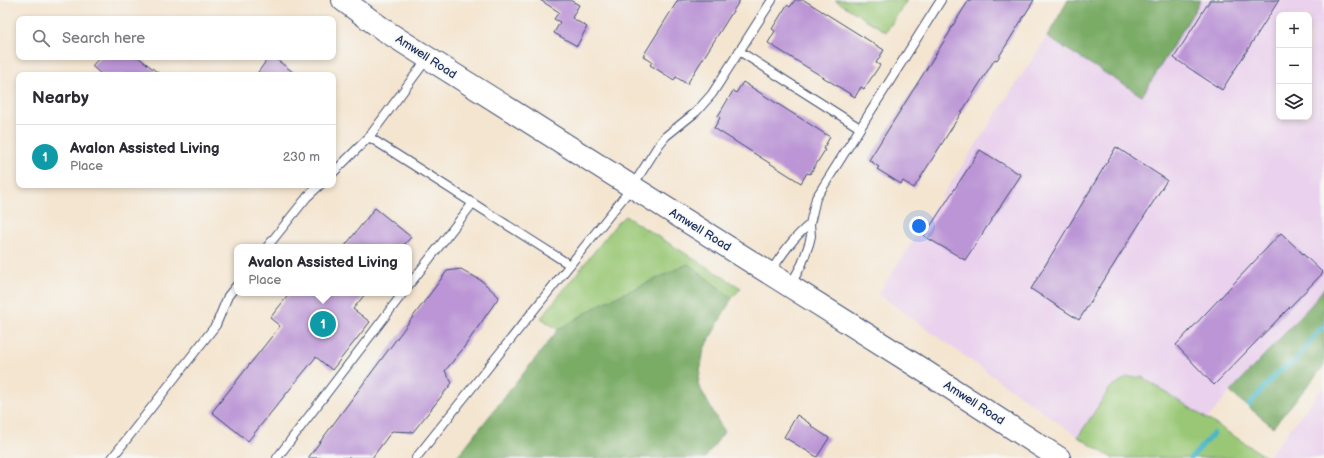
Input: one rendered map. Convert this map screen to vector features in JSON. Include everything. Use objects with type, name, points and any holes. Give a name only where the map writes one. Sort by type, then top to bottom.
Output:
[{"type":"main road","name":"Amwell Road","points":[[343,0],[384,30],[1059,458]]},
{"type":"lane","points":[[416,458],[632,187],[666,136],[696,112],[712,94],[772,0]]},
{"type":"lane","points":[[789,287],[802,264],[809,244],[811,236],[810,224],[816,198],[941,0]]},
{"type":"lane","points":[[739,51],[860,128]]},
{"type":"lane","points":[[336,170],[369,137],[428,58]]},
{"type":"lane","points":[[369,137],[570,265]]},
{"type":"lane","points":[[269,244],[307,197],[317,188]]},
{"type":"lane","points":[[412,281],[473,203]]},
{"type":"lane","points":[[770,274],[787,247],[799,233],[810,224]]},
{"type":"lane","points":[[112,458],[216,325],[228,296],[234,289]]},
{"type":"lane","points":[[277,458],[401,296]]},
{"type":"shaded area","points":[[1200,0],[1324,0],[1324,288],[1312,304],[1230,392],[1207,419],[1142,377],[1110,388],[1078,437],[878,294],[1047,37],[1142,96]]},
{"type":"shaded area","points":[[1324,386],[1324,458],[1267,458]]},
{"type":"green space","points":[[835,0],[907,0],[886,32]]},
{"type":"green space","points":[[1068,0],[1201,0],[1142,96],[1047,37]]},
{"type":"green space","points":[[625,216],[741,288],[732,298],[688,264],[599,305],[558,330],[541,318],[618,222]]},
{"type":"green space","points":[[688,264],[732,298],[704,349],[698,384],[724,432],[705,458],[456,458],[558,330],[599,305]]},
{"type":"green space","points":[[1324,288],[1324,366],[1273,427],[1230,392],[1312,304]]},
{"type":"green space","points":[[1127,377],[1142,377],[1268,458],[1112,458],[1078,437],[1110,388]]},
{"type":"building","points":[[540,0],[570,0],[579,5],[572,18],[587,27],[577,46],[554,33],[560,22],[554,19],[559,12]]},
{"type":"building","points":[[678,0],[740,0],[687,84],[676,77],[674,80],[650,65],[652,62],[643,56]]},
{"type":"building","points":[[795,0],[804,0],[884,50],[876,63],[880,65],[864,89],[861,87],[855,97],[768,43],[775,31],[772,29],[787,5],[790,7]]},
{"type":"building","points":[[969,0],[1034,0],[914,188],[903,181],[901,184],[877,169],[879,167],[869,160]]},
{"type":"building","points":[[1210,0],[1279,0],[1222,90],[1174,58]]},
{"type":"building","points":[[97,60],[142,60],[157,72],[99,72],[92,66]]},
{"type":"building","points":[[267,60],[277,60],[293,72],[258,72]]},
{"type":"building","points":[[743,82],[830,137],[823,149],[825,150],[810,174],[807,173],[801,183],[714,128],[720,118],[718,116],[733,91],[736,93]]},
{"type":"building","points":[[1116,147],[1167,180],[1079,320],[1031,289]]},
{"type":"building","points":[[980,150],[1021,175],[965,260],[924,236]]},
{"type":"building","points":[[375,208],[411,237],[405,244],[346,244]]},
{"type":"building","points":[[1281,233],[1323,273],[1214,385],[1176,345]]},
{"type":"building","points":[[461,269],[482,281],[499,297],[462,350],[445,371],[452,383],[413,432],[392,431],[372,458],[308,458],[447,271]]},
{"type":"building","points":[[288,296],[364,296],[353,309],[370,322],[332,370],[316,357],[248,441],[212,412],[280,326],[270,318]]},
{"type":"building","points":[[797,415],[829,438],[817,457],[784,437]]},
{"type":"waterway","points":[[1249,405],[1278,372],[1297,360],[1307,345],[1324,325]]},
{"type":"waterway","points":[[1191,458],[1214,433]]},
{"type":"place","name":"Avalon Assisted Living","points":[[323,324]]}]
